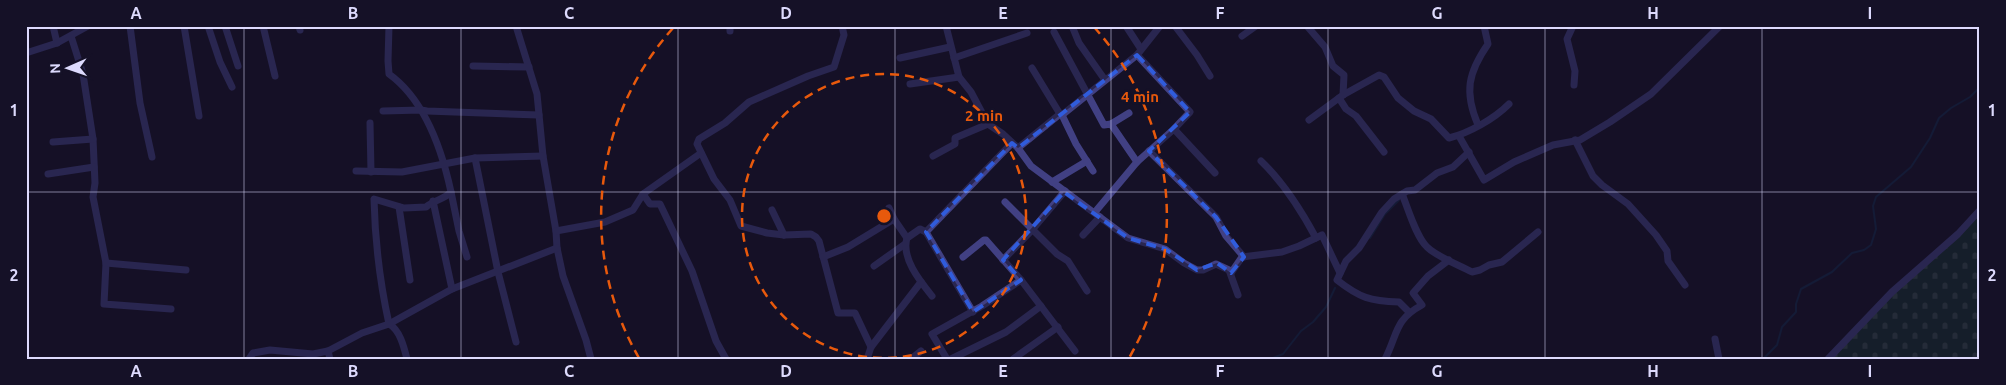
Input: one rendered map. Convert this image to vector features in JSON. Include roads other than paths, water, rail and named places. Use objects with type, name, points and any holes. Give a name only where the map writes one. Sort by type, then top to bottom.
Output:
[{"type":"street","points":[[53,26],[57,43]]},
{"type":"street","points":[[26,53],[57,43],[88,26]]},
{"type":"street","points":[[130,26],[140,103],[152,157]]},
{"type":"street","points":[[184,26],[199,116]]},
{"type":"street","points":[[208,26],[220,62],[232,87]]},
{"type":"street","points":[[225,26],[238,66]]},
{"type":"street","points":[[263,26],[275,76]]},
{"type":"street","points":[[390,26],[389,74],[421,110],[434,134],[467,257]]},
{"type":"street","points":[[516,26],[536,94],[543,156],[563,276],[591,359]]},
{"type":"street","points":[[842,26],[844,35],[834,67],[775,89],[749,102],[725,123],[699,139],[697,144],[714,179],[730,200],[741,226],[767,233],[784,235],[811,234],[816,237],[838,313],[855,313],[871,347]]},
{"type":"street","points":[[946,26],[959,77],[971,92],[988,124],[1015,145],[1031,166],[1128,238],[1165,249],[1197,270],[1202,270],[1216,264],[1229,270],[1238,295]]},
{"type":"street","points":[[1072,26],[1080,42],[1105,80]]},
{"type":"street","points":[[1083,235],[1137,162],[1190,112],[1139,52],[1126,26]]},
{"type":"street","points":[[926,232],[1015,145],[1089,94],[1139,52],[1160,26]]},
{"type":"street","points":[[1175,26],[1198,55],[1210,76]]},
{"type":"street","points":[[1242,36],[1256,26]]},
{"type":"street","points":[[1307,26],[1324,47],[1334,66],[1344,74],[1341,96],[1346,109],[1356,116],[1384,152]]},
{"type":"street","points":[[1478,125],[1470,95],[1470,78],[1476,61],[1488,44],[1484,26]]},
{"type":"street","points":[[1573,26],[1567,39],[1575,71],[1574,85]]},
{"type":"street","points":[[1459,136],[1484,180],[1514,162],[1553,144],[1580,140],[1651,94],[1720,26]]},
{"type":"street","points":[[1054,32],[1104,124],[1111,124],[1129,113]]},
{"type":"street","points":[[954,58],[1027,33]]},
{"type":"street","points":[[71,36],[82,74],[93,139],[94,197],[106,263],[104,304],[171,309]]},
{"type":"street","points":[[900,58],[950,47]]},
{"type":"street","points":[[473,66],[529,67]]},
{"type":"street","points":[[1032,68],[1061,114],[1093,171]]},
{"type":"street","points":[[1309,120],[1341,96],[1377,75],[1380,75],[1398,98],[1414,111],[1431,119],[1449,138],[1459,136],[1495,117],[1509,104]]},
{"type":"street","points":[[910,84],[959,77]]},
{"type":"street","points":[[383,111],[421,110],[539,115]]},
{"type":"street","points":[[370,123],[371,172]]},
{"type":"street","points":[[933,156],[955,144],[956,138],[988,124]]},
{"type":"street","points":[[1111,124],[1137,162]]},
{"type":"street","points":[[1174,129],[1215,173]]},
{"type":"street","points":[[53,142],[93,139]]},
{"type":"street","points":[[1575,140],[1593,176],[1628,204],[1656,235],[1667,251],[1668,261],[1685,285]]},
{"type":"street","points":[[1149,151],[1216,217],[1226,236],[1244,256]]},
{"type":"street","points":[[1409,312],[1399,302],[1375,301],[1349,289],[1337,280],[1346,261],[1359,248],[1382,212],[1402,194],[1415,190],[1437,173],[1453,167],[1469,152]]},
{"type":"street","points":[[556,231],[605,222],[633,210],[643,194],[701,153]]},
{"type":"street","points":[[356,171],[402,172],[475,158],[543,156]]},
{"type":"street","points":[[475,158],[498,272],[516,342]]},
{"type":"street","points":[[1052,182],[1087,161]]},
{"type":"street","points":[[1261,161],[1302,212],[1316,238]]},
{"type":"street","points":[[48,174],[94,167]]},
{"type":"street","points":[[1003,260],[1032,230],[1065,191]]},
{"type":"street","points":[[407,359],[395,328],[389,324],[375,238],[374,199],[399,206],[426,207],[433,201],[449,195],[451,192]]},
{"type":"street","points":[[643,194],[650,204],[660,204],[692,271],[716,341],[726,359]]},
{"type":"street","points":[[1402,194],[1407,201],[1417,232],[1426,247],[1472,272],[1502,262],[1538,232]]},
{"type":"street","points":[[433,201],[452,288]]},
{"type":"street","points":[[1005,202],[1057,254],[1068,261],[1087,292]]},
{"type":"street","points":[[399,206],[410,280]]},
{"type":"street","points":[[889,208],[906,241],[910,263],[932,296]]},
{"type":"street","points":[[772,210],[784,235]]},
{"type":"street","points":[[1828,359],[1892,292],[1958,234],[1980,210]]},
{"type":"street","points":[[823,257],[848,247],[894,219]]},
{"type":"street","points":[[874,266],[920,229],[926,232],[973,312]]},
{"type":"street","points":[[1231,273],[1244,256],[1282,252],[1323,236],[1340,273]]},
{"type":"street","points":[[963,257],[985,240],[1021,280],[1075,351]]},
{"type":"street","points":[[249,359],[253,353],[270,350],[286,355],[313,357],[329,355],[362,333],[389,324],[452,288],[557,248]]},
{"type":"street","points":[[1385,359],[1393,343],[1397,327],[1409,312],[1422,305],[1413,293],[1428,276],[1450,260]]},
{"type":"street","points":[[106,263],[186,270]]},
{"type":"street","points":[[1021,280],[973,312],[932,334],[949,359],[1006,332],[1041,306]]},
{"type":"street","points":[[867,359],[871,347],[922,282]]},
{"type":"street","points":[[1012,359],[1058,327]]},
{"type":"street","points":[[1715,339],[1719,359]]},
{"type":"street","points":[[911,359],[921,352]]},
{"type":"waterway","points":[[1763,359],[1777,345],[1782,327],[1796,312],[1796,304],[1801,289],[1832,272],[1852,253],[1864,250],[1871,245],[1876,229],[1873,206],[1876,197],[1911,167],[1930,138],[1939,118],[1951,108],[1970,97],[1980,87]]},
{"type":"waterway","points":[[1370,238],[1385,214],[1399,200]]},
{"type":"waterway","points":[[1270,359],[1283,354],[1301,331],[1313,322],[1326,307],[1335,288]]}]
